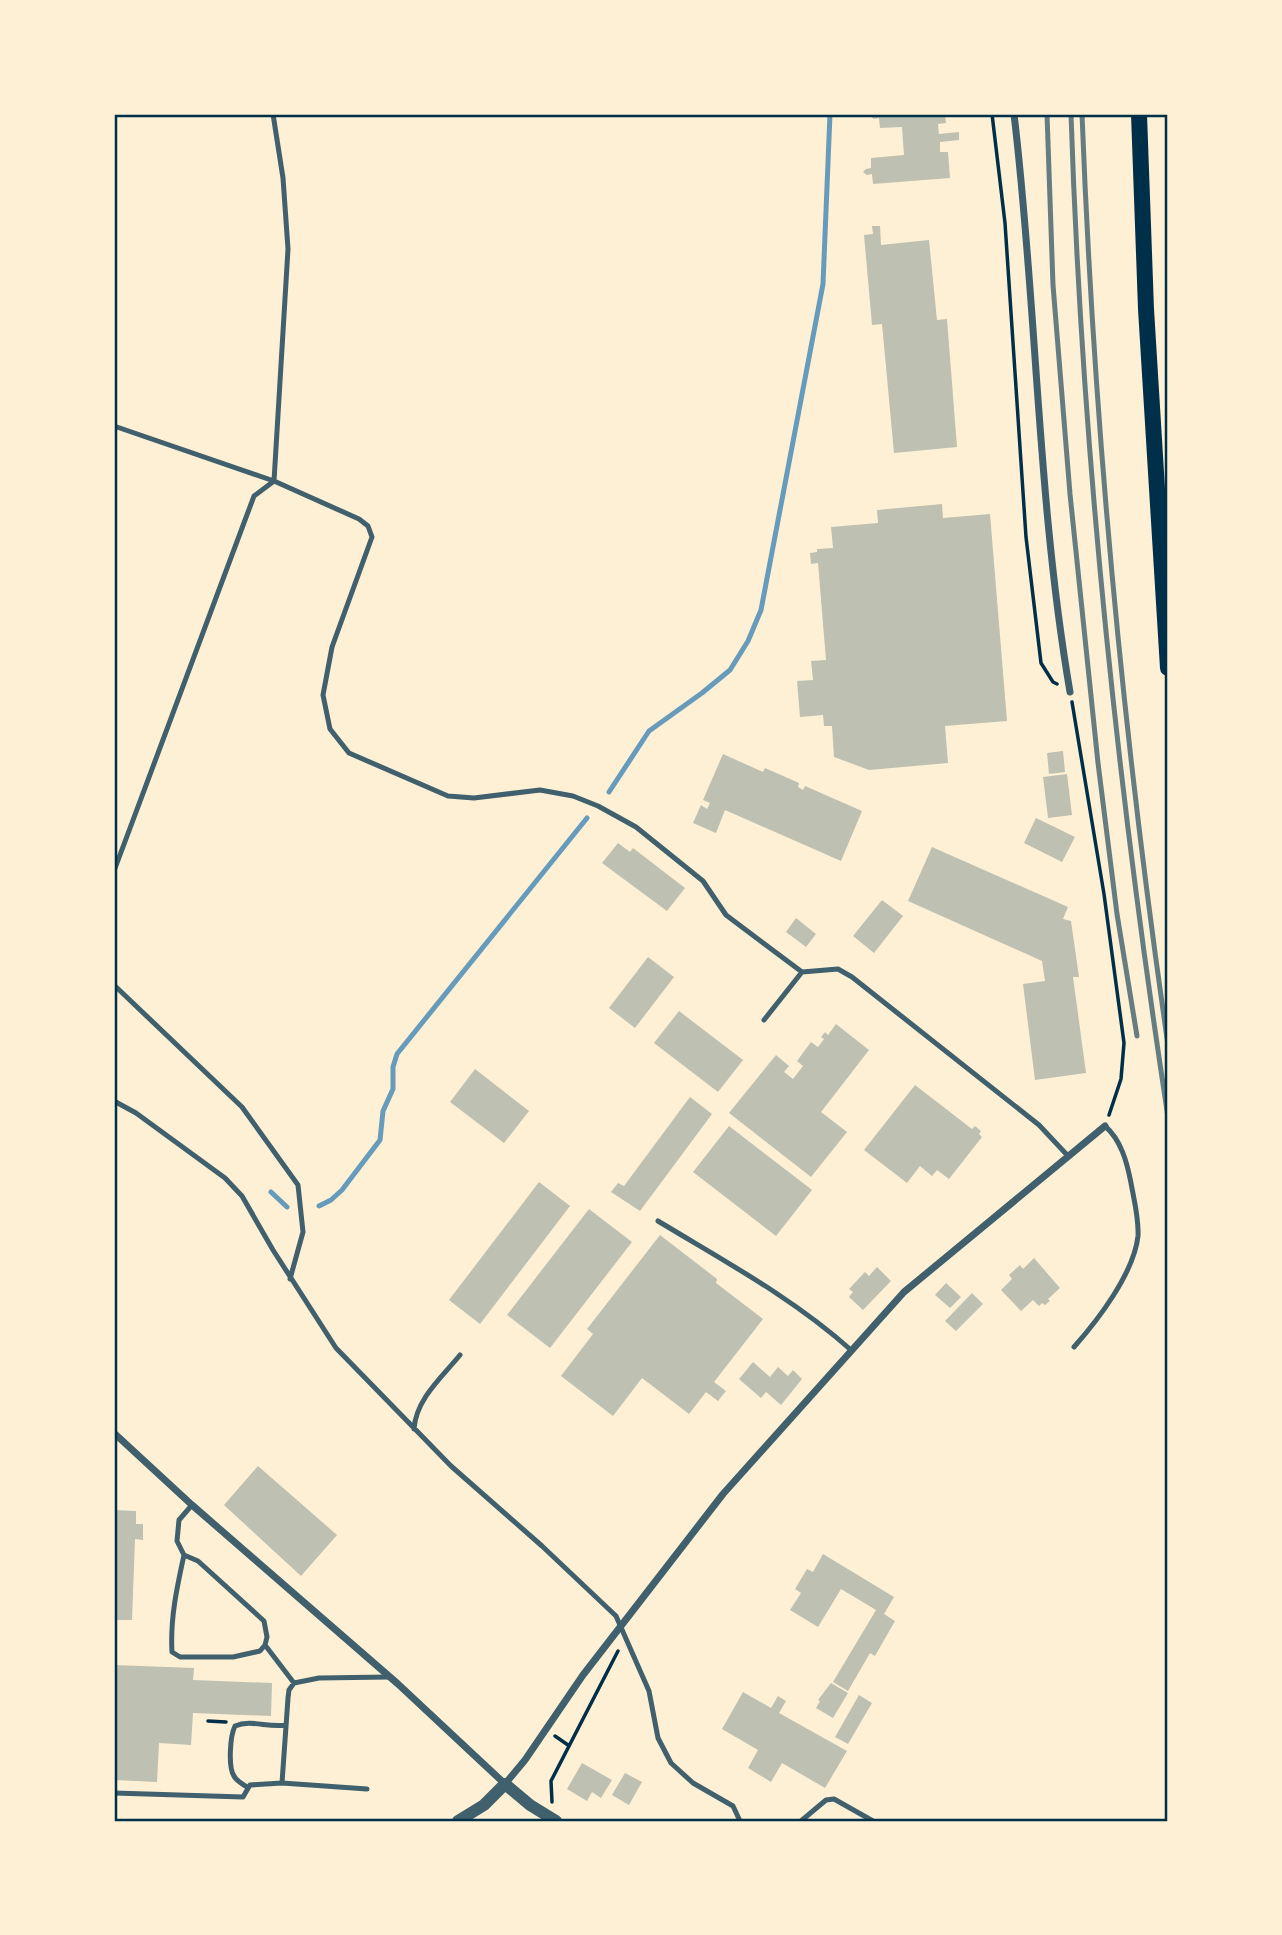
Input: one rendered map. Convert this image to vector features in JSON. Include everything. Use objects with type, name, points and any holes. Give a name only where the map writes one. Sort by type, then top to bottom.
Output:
[{"type":"main road","points":[[1139,114],[1146,309],[1168,668]]},
{"type":"street","points":[[1014,114],[1026,216],[1044,478],[1070,692]]},
{"type":"street","points":[[457,1821],[484,1805],[505,1784],[525,1760],[583,1675],[723,1494],[904,1292],[1105,1126]]},
{"type":"street","points":[[114,1433],[389,1677],[505,1784],[530,1805],[556,1821]]},
{"type":"lane","points":[[114,871],[254,496],[274,481],[288,249],[283,178],[273,114]]},
{"type":"lane","points":[[114,426],[274,481],[359,519],[368,526],[372,537],[332,648],[323,695],[330,729],[349,753],[448,796],[474,798],[540,790],[573,796],[636,827],[703,881],[726,915],[802,972],[838,969],[867,988],[1040,1125],[1069,1157]]},
{"type":"lane","points":[[764,1020],[802,972]]},
{"type":"lane","points":[[114,985],[242,1107],[298,1185],[303,1232],[290,1279]]},
{"type":"lane","points":[[114,1101],[136,1113],[225,1178],[242,1196],[290,1279],[335,1348],[451,1466],[616,1616],[649,1691],[658,1738],[671,1763],[693,1783],[733,1806],[740,1821]]},
{"type":"lane","points":[[1074,1347],[1104,1309],[1126,1271],[1138,1236],[1125,1158],[1119,1143],[1105,1126]]},
{"type":"lane","points":[[658,1220],[786,1299],[851,1350]]},
{"type":"lane","points":[[414,1429],[416,1412],[425,1397],[460,1356]]},
{"type":"lane","points":[[184,1555],[198,1561],[264,1621],[267,1628],[265,1646],[260,1651],[233,1657],[180,1657],[172,1652],[173,1607],[184,1555],[177,1541],[179,1520],[192,1505]]},
{"type":"lane","points":[[265,1646],[294,1683]]},
{"type":"lane","points":[[282,1783],[289,1690],[294,1683],[319,1678],[389,1677]]},
{"type":"lane","points":[[247,1787],[233,1776],[231,1768],[232,1734],[235,1726],[244,1722],[278,1727],[286,1725]]},
{"type":"lane","points":[[114,1793],[243,1797],[247,1787],[259,1783],[367,1790]]},
{"type":"lane","points":[[801,1821],[826,1800],[834,1799],[873,1821]]},
{"type":"path","points":[[992,114],[1005,223],[1020,454],[1041,663],[1053,682],[1070,692],[1100,866],[1124,1043],[1121,1079],[1105,1126]]},
{"type":"path","points":[[552,1802],[551,1782],[568,1745],[618,1655],[615,1636]]},
{"type":"path","points":[[208,1721],[226,1722],[235,1726]]},
{"type":"path","points":[[553,1735],[568,1745]]},
{"type":"building","points":[[945,114],[946,123],[938,124],[939,134],[959,132],[959,140],[940,142],[940,152],[948,152],[950,178],[873,184],[872,174],[863,172],[871,168],[871,158],[904,155],[902,127],[880,128],[879,118],[874,119],[870,116]]},
{"type":"building","points":[[872,226],[880,226],[881,245],[929,240],[937,320],[947,319],[957,447],[894,453],[882,324],[872,325],[864,235],[873,234]]},
{"type":"building","points":[[942,504],[943,518],[990,514],[1007,721],[945,726],[948,763],[869,770],[834,757],[832,726],[824,726],[823,715],[800,717],[797,681],[813,680],[811,661],[826,660],[818,563],[811,564],[810,553],[817,552],[817,549],[833,548],[831,527],[878,523],[877,510]]},
{"type":"building","points":[[1063,751],[1065,772],[1049,774],[1047,753]]},
{"type":"building","points":[[723,754],[763,772],[765,768],[799,783],[798,787],[803,790],[805,786],[862,811],[841,861],[725,810],[716,833],[693,823],[701,805],[707,809],[710,803],[703,800]]},
{"type":"building","points":[[1067,774],[1072,815],[1048,818],[1043,777]]},
{"type":"building","points":[[1036,818],[1075,837],[1062,862],[1024,843]]},
{"type":"building","points":[[618,843],[630,852],[633,848],[685,888],[667,911],[602,863]]},
{"type":"building","points":[[932,847],[1068,907],[1063,919],[1071,921],[1079,977],[1073,977],[1086,1073],[1035,1080],[1023,984],[1045,981],[1042,961],[908,901]]},
{"type":"building","points":[[882,900],[903,916],[874,953],[853,936]]},
{"type":"building","points":[[796,918],[816,934],[806,947],[786,932]]},
{"type":"building","points":[[648,957],[674,977],[635,1028],[609,1008]]},
{"type":"building","points":[[679,1011],[743,1060],[718,1092],[654,1043]]},
{"type":"building","points":[[836,1024],[869,1050],[821,1112],[847,1132],[811,1177],[729,1113],[776,1055],[789,1066],[784,1072],[793,1079],[803,1066],[797,1061],[811,1042],[818,1047],[824,1039],[821,1037],[825,1032],[828,1035]]},
{"type":"building","points":[[475,1069],[529,1111],[504,1143],[450,1102]]},
{"type":"building","points":[[915,1085],[972,1129],[975,1126],[981,1131],[979,1134],[982,1137],[949,1179],[937,1170],[932,1176],[920,1166],[907,1183],[864,1150]]},
{"type":"building","points":[[690,1097],[712,1114],[640,1211],[611,1192],[618,1183],[624,1186]]},
{"type":"building","points":[[729,1126],[812,1190],[776,1236],[693,1172]]},
{"type":"building","points":[[539,1182],[570,1206],[480,1324],[449,1300]]},
{"type":"building","points":[[589,1209],[632,1242],[550,1348],[507,1315]]},
{"type":"building","points":[[660,1235],[763,1319],[714,1382],[726,1391],[718,1401],[706,1392],[689,1414],[642,1378],[613,1416],[561,1376],[593,1334],[587,1329]]},
{"type":"building","points":[[1034,1258],[1060,1288],[1045,1305],[1042,1303],[1039,1306],[1033,1300],[1021,1311],[1001,1290],[1012,1279],[1009,1275],[1020,1265],[1023,1269]]},
{"type":"building","points":[[877,1267],[891,1281],[863,1310],[849,1297],[853,1292],[849,1289],[865,1272],[869,1276]]},
{"type":"building","points":[[946,1283],[961,1297],[950,1308],[935,1295]]},
{"type":"building","points":[[972,1293],[983,1304],[956,1331],[945,1321]]},
{"type":"building","points":[[753,1362],[770,1377],[778,1367],[788,1376],[793,1370],[802,1379],[781,1405],[766,1392],[761,1398],[739,1379]]},
{"type":"building","points":[[258,1466],[337,1535],[301,1576],[224,1505]]},
{"type":"building","points":[[114,1510],[136,1511],[136,1524],[143,1524],[143,1540],[135,1539],[132,1620],[114,1620]]},
{"type":"building","points":[[823,1554],[894,1597],[884,1614],[895,1621],[875,1656],[870,1653],[848,1691],[833,1682],[876,1610],[841,1589],[818,1627],[790,1610],[801,1593],[795,1589],[807,1569],[813,1572]]},
{"type":"building","points":[[114,1665],[194,1668],[193,1680],[272,1683],[271,1716],[193,1713],[191,1745],[159,1743],[157,1782],[114,1780]]},
{"type":"building","points":[[831,1683],[848,1693],[833,1718],[816,1708],[820,1701],[818,1700]]},
{"type":"building","points":[[743,1692],[771,1708],[778,1696],[786,1701],[779,1713],[847,1751],[825,1788],[782,1763],[771,1782],[748,1768],[758,1750],[722,1729]]},
{"type":"building","points":[[859,1695],[872,1703],[848,1744],[835,1737]]},
{"type":"building","points":[[582,1763],[612,1780],[601,1798],[592,1792],[587,1801],[567,1789]]},
{"type":"building","points":[[625,1773],[642,1782],[629,1805],[612,1795]]},
{"type":"waterway","points":[[609,792],[649,731],[730,670],[748,641],[761,610],[823,284],[830,114]]},
{"type":"waterway","points":[[319,1206],[342,1190],[380,1140],[383,1111],[393,1089],[393,1067],[397,1054],[587,818]]},
{"type":"waterway","points":[[271,1192],[287,1207]]},
{"type":"railway","points":[[1047,114],[1053,285],[1070,494],[1098,763],[1117,914],[1137,1036]]},
{"type":"railway","points":[[1071,114],[1084,366],[1105,617],[1133,867],[1168,1117]]},
{"type":"railway","points":[[1082,114],[1094,347],[1113,580],[1137,813],[1168,1045]]}]
